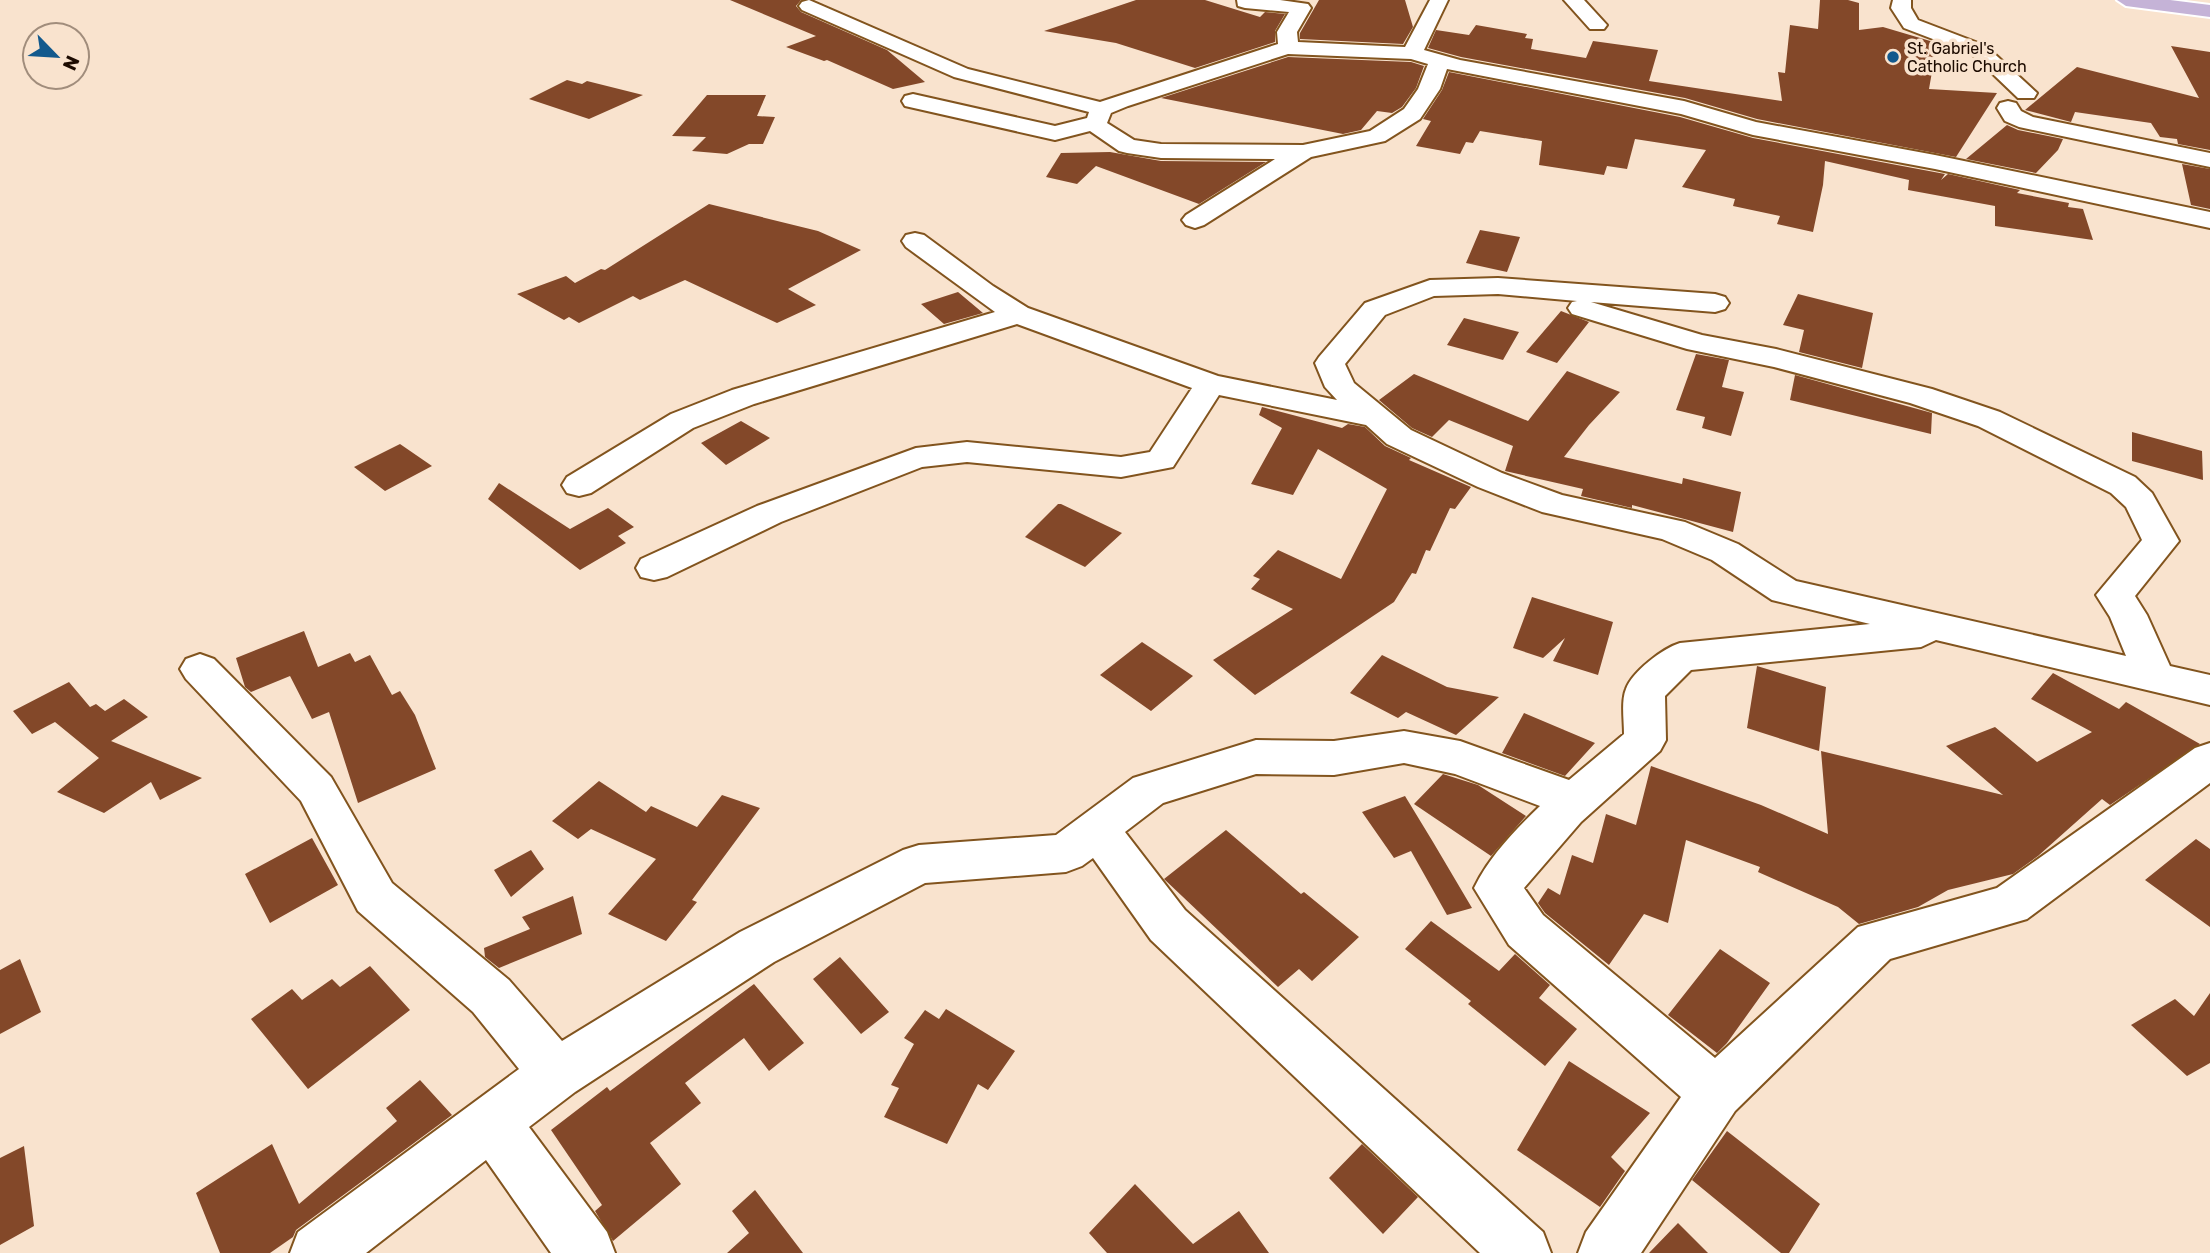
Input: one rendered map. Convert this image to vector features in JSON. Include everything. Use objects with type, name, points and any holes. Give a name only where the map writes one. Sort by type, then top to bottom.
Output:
[{"type":"main road","points":[[2126,0],[2210,11]]},
{"type":"street","points":[[1247,0],[1245,2],[1301,8],[1287,32],[1288,48]]},
{"type":"street","points":[[1412,53],[1439,0]]},
{"type":"street","points":[[1573,0],[1597,24]]},
{"type":"street","points":[[1902,0],[1901,8],[1911,24],[1979,50],[2017,100],[2013,116],[2027,122],[2210,160]]},
{"type":"street","points":[[809,6],[961,73],[1099,116]]},
{"type":"street","points":[[913,101],[1055,134],[1258,55],[1288,48],[1412,53],[1440,61],[1684,108],[1753,128],[1935,162],[2210,220]]},
{"type":"street","points":[[1099,116],[1099,128],[1127,146],[1161,150],[1303,152],[1377,136],[1412,114],[1429,89],[1440,61]]},
{"type":"street","points":[[1195,220],[1303,152]]},
{"type":"street","points":[[915,242],[1018,314],[1210,384],[1376,417]]},
{"type":"street","points":[[1499,286],[1697,343],[1776,358],[1921,396],[1989,419],[2123,485],[2140,501],[2161,541],[2115,595],[2128,615],[2155,678]]},
{"type":"street","points":[[1715,303],[1499,286],[1430,288],[1374,309],[1329,363],[1340,387],[1399,437],[1490,480],[1554,504],[1672,530],[1725,552],[1785,591],[2210,691]]},
{"type":"street","points":[[579,485],[682,421],[743,397],[1018,314]]},
{"type":"street","points":[[654,568],[769,514],[916,458],[967,452],[1121,467],[1161,460],[1210,384]]},
{"type":"street","points":[[1716,1093],[1526,930],[1497,888],[1521,853],[1645,740],[1645,691],[1680,657],[1951,630]]},
{"type":"street","points":[[200,669],[316,789],[375,897],[491,996],[556,1074]]},
{"type":"street","points":[[319,1253],[556,1074],[757,947],[919,864],[1066,853],[1148,790],[1256,757],[1334,758],[1404,747],[1460,758],[1575,801]]},
{"type":"street","points":[[1607,1253],[1716,1093],[1875,942],[2010,905],[2210,760]]},
{"type":"street","points":[[1097,829],[1168,925],[1522,1253]]},
{"type":"street","points":[[492,1122],[586,1253]]},
{"type":"building","points":[[730,0],[801,0],[796,6],[801,12],[887,50],[925,82],[893,89],[827,60],[786,47],[816,36]]},
{"type":"building","points":[[1136,0],[1205,0],[1260,17],[1265,12],[1285,14],[1275,31],[1275,42],[1195,68],[1116,43],[1044,31]]},
{"type":"building","points":[[1319,0],[1405,0],[1413,27],[1403,44],[1300,39],[1300,33]]},
{"type":"building","points":[[1820,0],[1848,0],[1859,3],[1859,30],[1883,27],[1937,43],[1929,89],[1997,93],[1956,157],[1757,119],[1685,98],[1461,57],[1428,48],[1436,30],[1469,35],[1476,25],[1527,34],[1525,38],[1533,39],[1531,49],[1586,58],[1593,41],[1658,50],[1649,81],[1782,101],[1778,72],[1785,73],[1790,25],[1818,29]]},
{"type":"building","points":[[2171,46],[2210,52],[2210,150],[2178,144],[2177,139],[2160,137],[2151,123],[2075,112],[2071,122],[2025,110],[2077,67],[2199,98]]},
{"type":"building","points":[[1288,57],[1411,62],[1424,66],[1416,88],[1402,107],[1392,113],[1377,111],[1361,130],[1343,134],[1161,98]]},
{"type":"building","points":[[1449,72],[1680,117],[1753,138],[1945,174],[1941,180],[1948,174],[2020,190],[2017,193],[2069,203],[2068,207],[2083,209],[2093,240],[1995,226],[1995,206],[1908,190],[1909,180],[1825,161],[1813,232],[1777,224],[1780,216],[1733,206],[1735,199],[1682,187],[1706,150],[1635,139],[1627,169],[1607,166],[1604,175],[1539,165],[1542,141],[1480,131],[1473,143],[1466,142],[1460,154],[1416,146],[1431,121],[1423,119],[1442,90]]},
{"type":"building","points":[[567,80],[582,84],[587,81],[643,95],[589,119],[529,99]]},
{"type":"building","points":[[707,95],[766,95],[757,116],[775,117],[763,144],[749,144],[727,154],[692,151],[706,137],[672,136]]},
{"type":"building","points":[[2007,125],[2018,130],[2063,139],[2058,150],[2036,173],[1966,159]]},
{"type":"building","points":[[1110,152],[1161,161],[1266,162],[1199,204],[1096,166],[1077,184],[1046,177],[1061,153]]},
{"type":"building","points":[[2182,164],[2210,169],[2210,209],[2191,205]]},
{"type":"building","points":[[709,204],[818,231],[861,250],[788,289],[816,305],[777,323],[685,280],[640,300],[633,296],[579,323],[569,317],[564,320],[517,294],[566,276],[575,283],[601,269],[605,270]]},
{"type":"building","points":[[1480,230],[1520,237],[1507,272],[1466,263]]},
{"type":"building","points":[[958,292],[983,313],[944,324],[921,304]]},
{"type":"building","points":[[1798,294],[1873,313],[1862,368],[1799,352],[1804,330],[1783,325]]},
{"type":"building","points":[[1561,311],[1589,322],[1557,363],[1526,352]]},
{"type":"building","points":[[1464,318],[1519,332],[1503,360],[1447,345]]},
{"type":"building","points":[[1696,354],[1729,360],[1722,387],[1744,392],[1731,436],[1702,428],[1705,417],[1676,410]]},
{"type":"building","points":[[1567,371],[1620,392],[1564,457],[1682,484],[1683,478],[1741,492],[1733,532],[1632,505],[1632,508],[1581,496],[1583,489],[1505,471],[1513,446],[1449,420],[1432,437],[1412,428],[1379,400],[1414,374],[1528,421]]},
{"type":"building","points":[[1795,375],[1932,413],[1931,434],[1790,400]]},
{"type":"building","points":[[1262,407],[1342,428],[1348,424],[1365,427],[1385,446],[1411,458],[1409,460],[1471,487],[1455,509],[1450,508],[1430,551],[1426,550],[1416,574],[1412,573],[1394,602],[1255,695],[1213,660],[1293,609],[1251,589],[1260,579],[1253,576],[1278,550],[1341,579],[1387,489],[1318,449],[1293,495],[1251,484],[1282,428],[1259,415]]},
{"type":"building","points":[[741,421],[770,438],[726,465],[701,443]]},
{"type":"building","points":[[2132,432],[2202,451],[2203,480],[2132,461]]},
{"type":"building","points":[[400,444],[432,466],[385,491],[354,467]]},
{"type":"building","points":[[499,483],[570,529],[608,508],[634,527],[618,536],[626,543],[580,570],[488,499]]},
{"type":"building","points":[[1058,504],[1122,533],[1085,567],[1025,537]]},
{"type":"building","points":[[1532,597],[1613,622],[1598,675],[1553,661],[1565,638],[1543,658],[1513,648]]},
{"type":"building","points":[[304,631],[318,667],[350,653],[355,662],[370,655],[392,695],[400,691],[415,715],[436,769],[358,803],[329,712],[312,719],[290,676],[251,692],[245,687],[236,658]]},
{"type":"building","points":[[1142,642],[1193,676],[1151,711],[1100,675]]},
{"type":"building","points":[[1382,655],[1447,687],[1499,697],[1456,735],[1406,712],[1398,718],[1350,693]]},
{"type":"building","points":[[1757,666],[1826,687],[1819,751],[1747,728]]},
{"type":"building","points":[[2053,673],[2119,709],[2126,702],[2200,744],[2110,805],[2102,799],[2038,856],[2013,874],[1948,890],[1918,907],[1859,924],[1838,907],[1758,872],[1760,867],[1686,840],[1668,923],[1644,914],[1609,965],[1545,913],[1538,903],[1548,888],[1560,895],[1572,855],[1593,863],[1606,814],[1636,825],[1651,766],[1761,805],[1828,834],[1821,751],[2003,795],[1946,746],[1995,727],[2037,762],[2092,732],[2031,699]]},
{"type":"building","points":[[69,682],[90,707],[96,704],[105,711],[124,699],[148,717],[111,741],[202,778],[160,800],[151,782],[104,813],[57,792],[99,758],[55,722],[32,734],[13,711]]},
{"type":"building","points":[[1524,713],[1595,743],[1565,776],[1502,753]]},
{"type":"building","points":[[1443,774],[1478,785],[1526,816],[1491,856],[1414,804]]},
{"type":"building","points":[[599,781],[646,812],[651,806],[697,827],[722,795],[760,808],[692,900],[697,902],[666,941],[608,914],[656,859],[591,829],[578,839],[552,821]]},
{"type":"building","points":[[1405,796],[1472,908],[1447,915],[1411,851],[1394,858],[1362,812]]},
{"type":"building","points":[[1226,830],[1301,894],[1304,892],[1359,937],[1312,981],[1299,969],[1278,987],[1164,879]]},
{"type":"building","points":[[312,838],[338,885],[270,923],[245,874]]},
{"type":"building","points":[[2196,839],[2210,849],[2210,927],[2145,880]]},
{"type":"building","points":[[531,850],[544,869],[511,897],[494,870]]},
{"type":"building","points":[[573,896],[582,934],[499,968],[485,957],[484,948],[530,929],[522,917]]},
{"type":"building","points":[[1431,921],[1499,971],[1515,954],[1550,985],[1539,998],[1577,1029],[1545,1066],[1468,1004],[1471,1001],[1405,949]]},
{"type":"building","points":[[1720,949],[1770,983],[1717,1053],[1668,1015]]},
{"type":"building","points":[[840,957],[889,1012],[861,1034],[813,979]]},
{"type":"building","points":[[20,959],[41,1012],[0,1034],[0,970]]},
{"type":"building","points":[[370,966],[410,1010],[308,1089],[251,1019],[292,989],[302,1000],[332,979],[340,987]]},
{"type":"building","points":[[754,984],[804,1043],[769,1071],[744,1038],[685,1083],[701,1103],[650,1143],[681,1184],[613,1241],[595,1211],[602,1205],[551,1130],[607,1087],[610,1091]]},
{"type":"building","points":[[2210,993],[2210,1063],[2187,1076],[2131,1025],[2175,999],[2194,1016]]},
{"type":"building","points":[[946,1009],[1015,1051],[988,1090],[978,1084],[947,1144],[884,1117],[899,1088],[891,1085],[914,1044],[904,1038],[925,1010],[939,1019]]},
{"type":"building","points":[[1569,1061],[1650,1113],[1611,1157],[1625,1171],[1600,1207],[1517,1150]]},
{"type":"building","points":[[420,1080],[452,1115],[296,1230],[293,1237],[270,1253],[220,1253],[196,1193],[272,1144],[299,1204],[397,1121],[386,1108]]},
{"type":"building","points":[[1727,1131],[1820,1204],[1789,1253],[1781,1253],[1692,1180]]},
{"type":"building","points":[[1362,1144],[1418,1197],[1383,1234],[1329,1178]]},
{"type":"building","points":[[24,1146],[34,1226],[0,1245],[0,1158]]},
{"type":"building","points":[[1135,1184],[1193,1244],[1239,1211],[1269,1253],[1107,1253],[1089,1233]]},
{"type":"building","points":[[755,1190],[803,1253],[727,1253],[749,1233],[732,1211]]},
{"type":"building","points":[[1678,1223],[1708,1253],[1649,1253]]},
{"type":"place","name":"St. Gabriel's Catholic Church","points":[[1893,57]]}]
